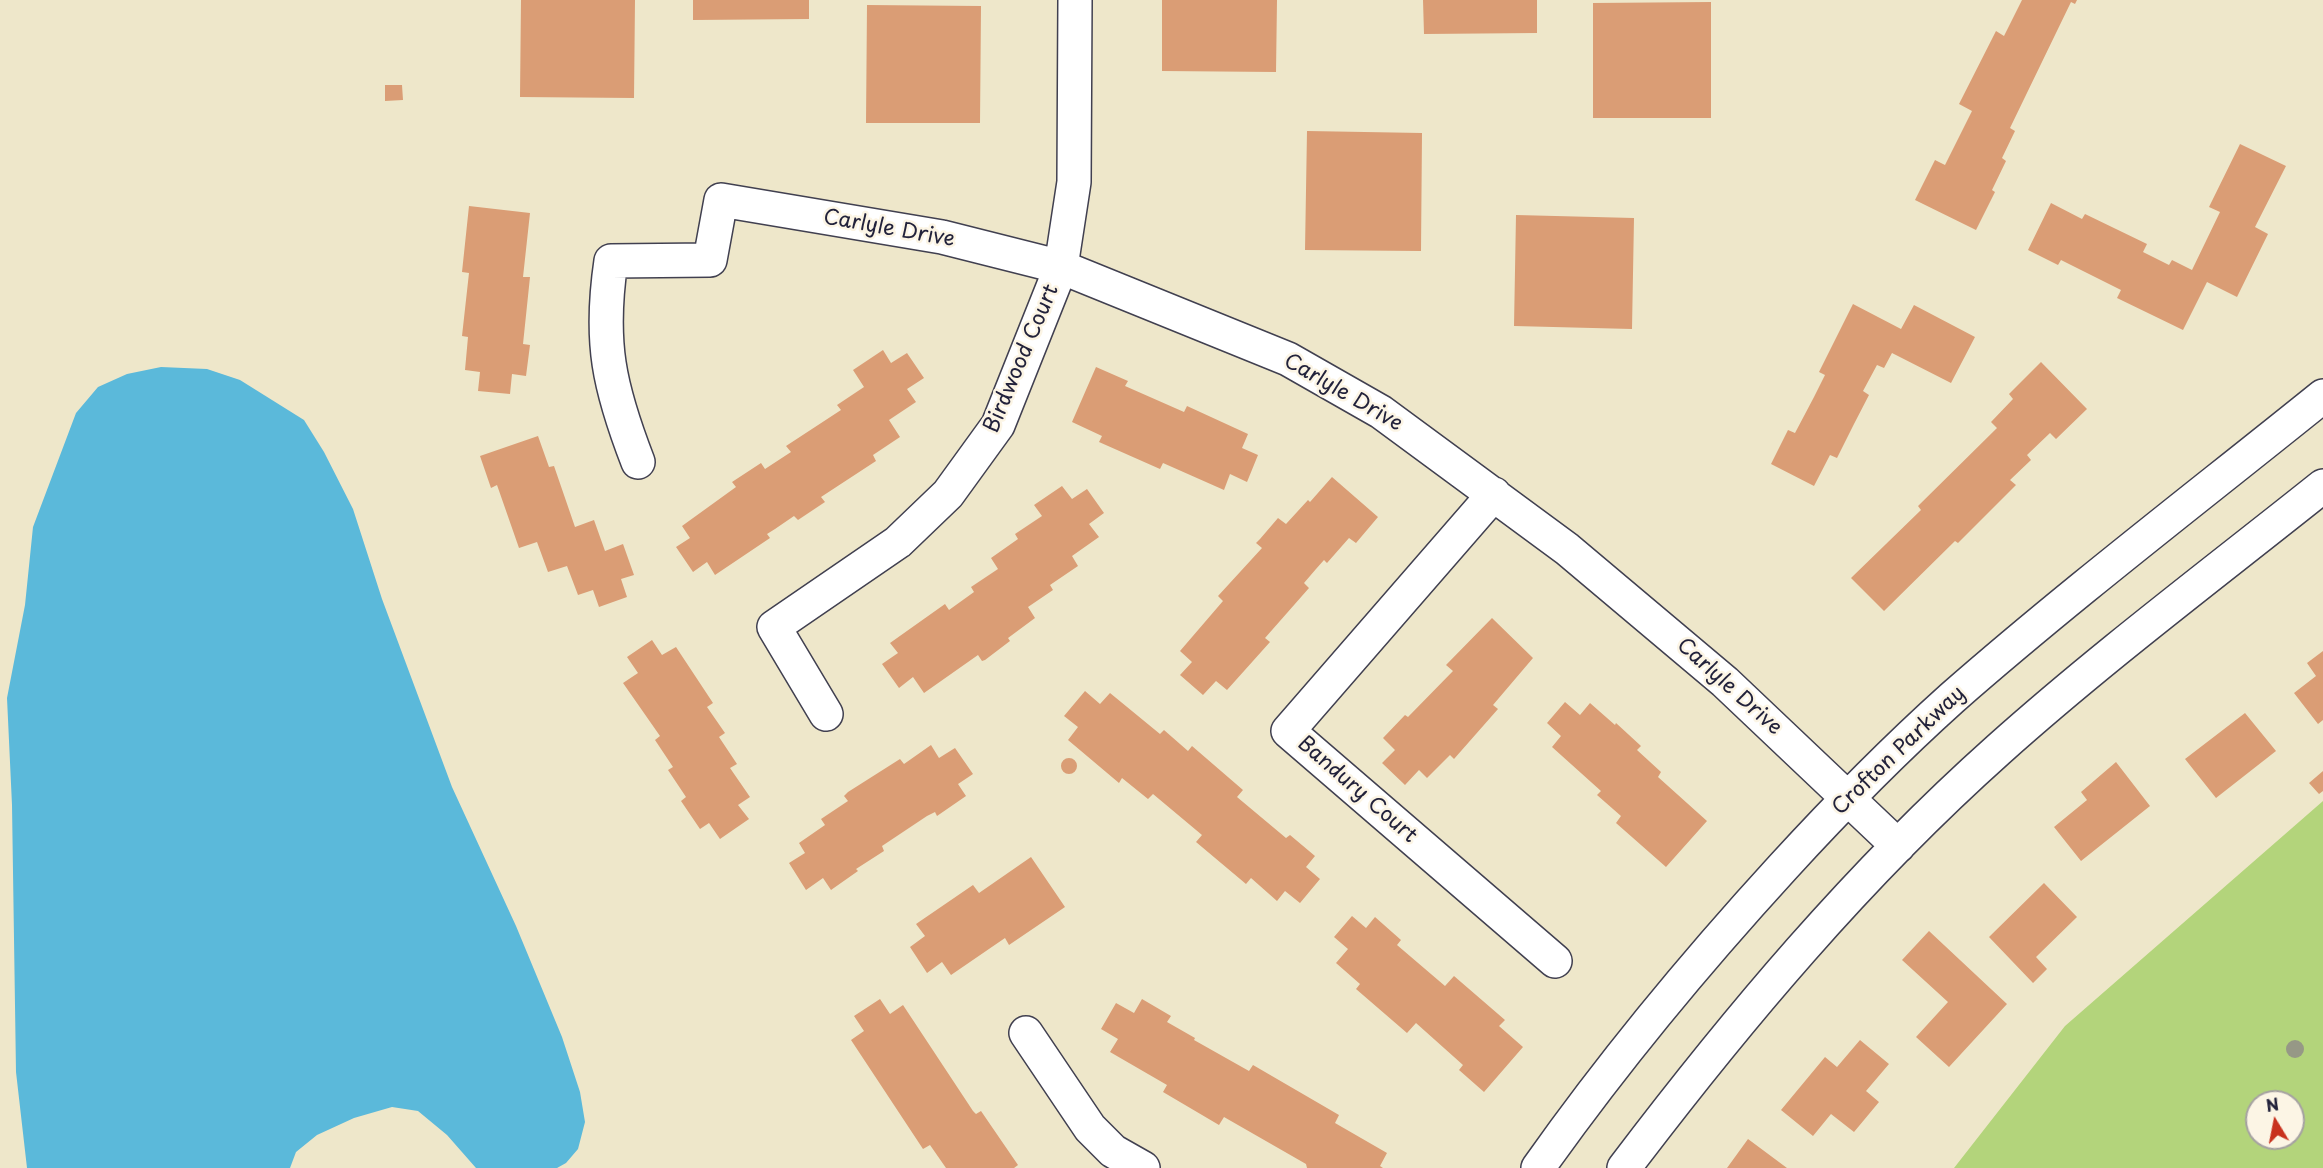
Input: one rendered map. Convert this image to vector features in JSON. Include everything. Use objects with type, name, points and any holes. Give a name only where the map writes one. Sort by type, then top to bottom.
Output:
[{"type":"street","name":"Birdwood Court","points":[[825,714],[774,627],[898,542],[948,494],[998,425],[1061,267],[1074,182],[1075,0]]},
{"type":"street","name":"Carlyle Drive","points":[[639,462],[619,411],[610,378],[606,348],[605,297],[611,261],[710,260],[721,200],[942,237],[1061,267],[1288,359],[1381,411],[1567,549],[1660,625],[1725,682],[1898,846]]},
{"type":"street","name":"Crofton Parkway","points":[[1538,1168],[1630,1045],[1724,931],[1848,797],[1952,699],[2069,600],[2323,396]]},
{"type":"street","points":[[1624,1168],[1685,1088],[1776,977],[1898,846],[1998,750],[2113,654],[2323,486]]},
{"type":"street","name":"Bandury Court","points":[[1494,494],[1288,730],[1555,961]]},
{"type":"street","points":[[1026,1033],[1090,1128],[1113,1151],[1143,1168]]},
{"type":"green space","points":[[2323,801],[2323,1168],[1954,1168],[2065,1026]]},
{"type":"water","points":[[161,367],[207,369],[240,380],[304,420],[324,452],[353,509],[382,599],[452,787],[516,926],[562,1037],[580,1092],[585,1122],[578,1149],[566,1163],[557,1168],[476,1168],[447,1135],[418,1111],[392,1107],[354,1118],[317,1135],[296,1152],[290,1168],[27,1168],[16,1072],[12,805],[7,698],[25,605],[33,527],[76,413],[98,387],[127,374]]},
{"type":"building","points":[[521,0],[635,0],[634,98],[520,97]]},
{"type":"building","points":[[693,0],[809,0],[809,19],[693,20]]},
{"type":"building","points":[[1162,0],[1277,0],[1276,72],[1162,71]]},
{"type":"building","points":[[1423,0],[1537,0],[1537,33],[1424,34]]},
{"type":"building","points":[[2022,0],[2077,0],[2075,4],[2071,2],[2010,128],[2015,131],[2002,158],[2006,161],[1992,190],[1995,192],[1976,230],[1915,200],[1935,160],[1945,165],[1972,111],[1959,104],[1996,31],[2004,36]]},
{"type":"building","points":[[1711,2],[1711,118],[1593,118],[1593,3]]},
{"type":"building","points":[[867,5],[981,6],[980,123],[866,123]]},
{"type":"building","points":[[385,85],[402,85],[403,100],[385,101]]},
{"type":"building","points":[[1307,131],[1422,133],[1421,251],[1305,250]]},
{"type":"building","points":[[2240,144],[2286,166],[2255,227],[2268,234],[2237,297],[2207,282],[2183,330],[2117,298],[2121,290],[2061,260],[2058,265],[2028,250],[2051,203],[2082,219],[2085,214],[2147,244],[2143,252],[2169,265],[2172,260],[2192,270],[2220,212],[2209,207]]},
{"type":"building","points":[[469,206],[530,213],[523,277],[530,277],[523,344],[530,345],[526,376],[512,374],[510,394],[478,391],[480,372],[465,370],[468,337],[462,336],[469,273],[462,272]]},
{"type":"building","points":[[1516,215],[1634,218],[1632,329],[1514,326]]},
{"type":"building","points":[[1853,304],[1901,329],[1914,305],[1975,337],[1951,383],[1892,353],[1884,368],[1877,365],[1863,391],[1869,395],[1837,458],[1830,455],[1814,486],[1771,464],[1788,430],[1795,433],[1814,397],[1825,375],[1819,372]]},
{"type":"building","points":[[883,350],[891,363],[907,353],[924,378],[907,389],[916,402],[889,420],[900,437],[873,455],[876,461],[821,497],[825,502],[798,520],[794,516],[767,534],[770,538],[715,575],[707,562],[693,572],[676,547],[690,538],[682,526],[736,487],[732,482],[761,463],[765,469],[791,452],[786,446],[841,410],[837,405],[864,387],[853,370]]},
{"type":"building","points":[[2041,362],[2087,409],[2056,439],[2050,433],[2027,455],[2031,460],[2010,480],[2016,485],[1958,543],[1955,541],[1884,611],[1851,578],[1921,510],[1918,506],[1997,428],[1991,422],[2013,399],[2009,394]]},
{"type":"building","points":[[1096,367],[1128,381],[1125,386],[1184,412],[1187,406],[1248,434],[1242,448],[1258,455],[1247,482],[1230,474],[1224,490],[1163,463],[1160,469],[1099,442],[1102,436],[1072,422]]},
{"type":"building","points":[[538,436],[549,467],[554,466],[575,527],[594,520],[605,551],[623,544],[634,575],[621,579],[627,597],[599,607],[593,590],[578,595],[567,566],[548,572],[537,542],[519,548],[497,485],[491,488],[480,456]]},
{"type":"building","points":[[1332,477],[1378,517],[1356,543],[1349,538],[1327,563],[1324,560],[1316,569],[1304,583],[1309,588],[1265,638],[1270,642],[1227,690],[1216,681],[1203,695],[1180,675],[1192,662],[1180,651],[1223,601],[1218,596],[1262,548],[1256,543],[1278,518],[1286,524]]},
{"type":"building","points":[[1062,486],[1072,499],[1087,489],[1104,513],[1089,524],[1099,537],[1072,556],[1078,566],[1050,585],[1053,590],[1028,607],[1035,618],[1008,638],[1010,641],[985,660],[982,661],[978,655],[924,693],[913,677],[899,688],[882,664],[898,653],[890,643],[945,604],[949,610],[974,592],[971,587],[998,569],[991,558],[1018,539],[1015,534],[1042,516],[1034,505]]},
{"type":"building","points":[[1492,618],[1533,658],[1493,705],[1498,709],[1454,759],[1450,755],[1427,778],[1419,770],[1405,785],[1382,763],[1395,750],[1383,738],[1405,715],[1408,717],[1453,671],[1446,665]]},
{"type":"building","points":[[652,640],[662,655],[676,647],[713,703],[707,707],[725,733],[719,737],[737,764],[730,768],[750,797],[738,805],[749,819],[720,839],[709,823],[700,829],[681,801],[686,797],[668,770],[673,767],[655,740],[660,736],[623,683],[638,673],[627,657]]},
{"type":"building","points":[[2323,651],[2323,720],[2318,724],[2294,693],[2316,676],[2307,663]]},
{"type":"building","points":[[1085,691],[1100,704],[1110,693],[1160,734],[1164,730],[1188,751],[1192,746],[1243,790],[1237,797],[1286,838],[1290,835],[1315,856],[1306,867],[1320,879],[1300,903],[1285,891],[1277,901],[1251,878],[1246,884],[1196,842],[1202,835],[1153,794],[1148,799],[1122,778],[1119,783],[1068,740],[1078,727],[1064,716]]},
{"type":"building","points":[[1565,702],[1580,715],[1590,703],[1615,725],[1616,723],[1641,746],[1637,750],[1661,772],[1658,777],[1707,821],[1666,867],[1616,823],[1621,816],[1597,795],[1601,791],[1552,747],[1561,736],[1547,723]]},
{"type":"building","points":[[2245,713],[2276,751],[2216,798],[2185,759]]},
{"type":"building","points":[[931,745],[939,758],[955,748],[973,774],[958,784],[966,796],[937,816],[935,812],[927,816],[882,846],[884,851],[856,869],[858,871],[831,890],[823,878],[806,890],[789,863],[805,853],[799,843],[825,825],[821,819],[848,801],[844,796],[848,792],[900,759],[904,764]]},
{"type":"building","points":[[1069,758],[1077,766],[1069,774],[1061,766]]},
{"type":"building","points":[[2116,762],[2150,806],[2081,861],[2054,827],[2087,800],[2081,792]]},
{"type":"building","points":[[2323,771],[2323,791],[2319,794],[2309,783]]},
{"type":"building","points":[[1031,857],[1065,907],[1009,945],[1005,938],[951,975],[942,962],[927,973],[910,947],[925,936],[916,924],[973,885],[979,893]]},
{"type":"building","points":[[2044,883],[2077,917],[2036,957],[2047,969],[2033,983],[1989,937]]},
{"type":"building","points":[[1352,916],[1366,928],[1375,917],[1401,940],[1397,945],[1445,986],[1454,976],[1505,1020],[1499,1026],[1523,1047],[1484,1092],[1459,1070],[1463,1065],[1416,1023],[1407,1033],[1356,989],[1360,984],[1336,963],[1348,949],[1334,937]]},
{"type":"building","points":[[1929,931],[2007,1004],[1949,1067],[1916,1037],[1948,1002],[1902,960]]},
{"type":"building","points":[[880,999],[890,1014],[903,1005],[973,1111],[976,1114],[981,1111],[1018,1165],[1014,1168],[946,1168],[930,1145],[923,1149],[851,1040],[864,1031],[854,1016]]},
{"type":"building","points":[[1142,999],[1171,1016],[1167,1022],[1195,1038],[1194,1040],[1249,1071],[1253,1065],[1339,1115],[1335,1123],[1387,1153],[1380,1166],[1383,1168],[1307,1168],[1306,1164],[1224,1117],[1219,1125],[1163,1092],[1167,1085],[1110,1052],[1118,1039],[1101,1029],[1116,1003],[1134,1013]]},
{"type":"building","points":[[1860,1040],[1889,1064],[1866,1091],[1879,1102],[1854,1132],[1831,1114],[1813,1136],[1781,1110],[1825,1057],[1837,1067]]},
{"type":"building","points":[[1748,1139],[1787,1168],[1727,1168]]}]
